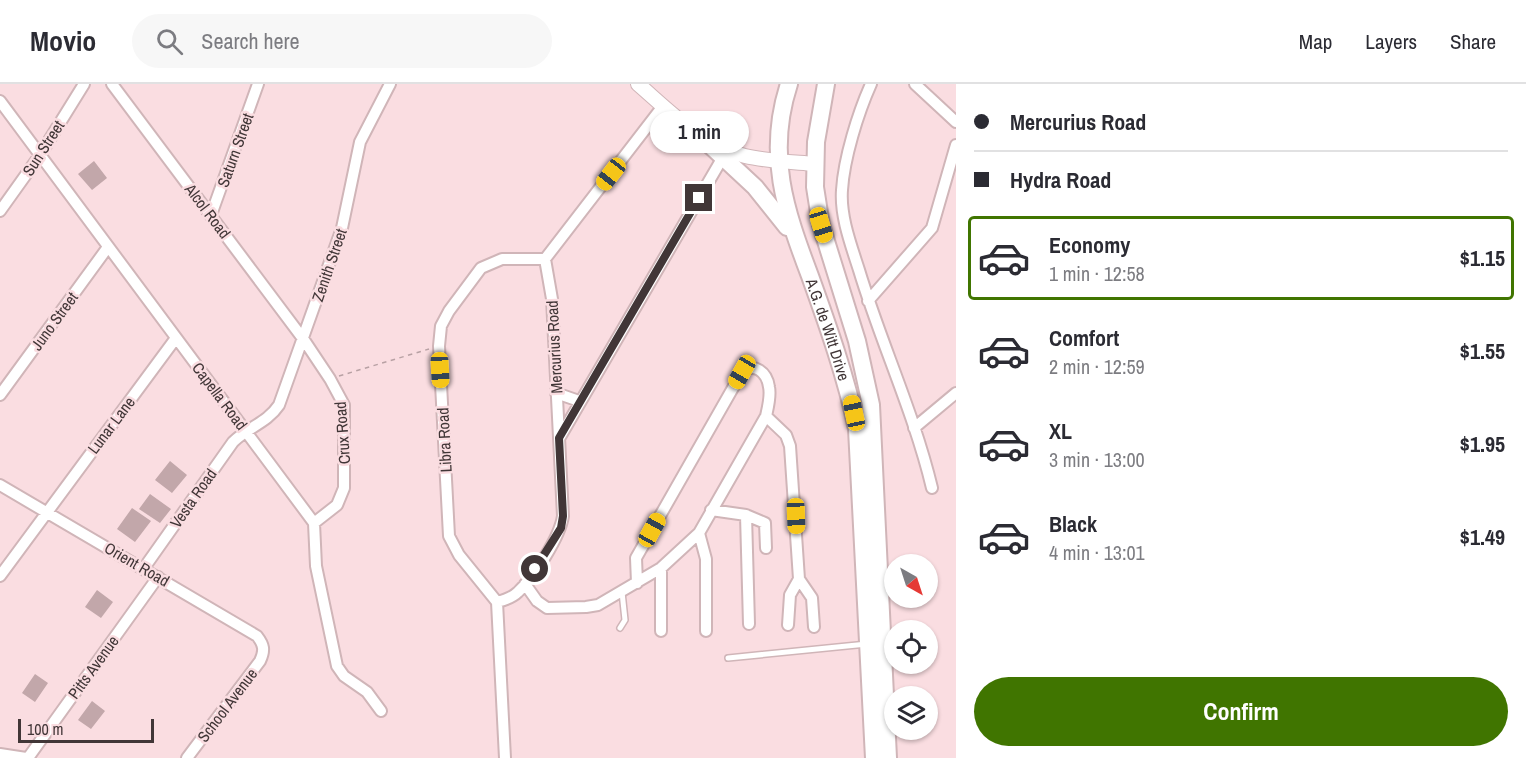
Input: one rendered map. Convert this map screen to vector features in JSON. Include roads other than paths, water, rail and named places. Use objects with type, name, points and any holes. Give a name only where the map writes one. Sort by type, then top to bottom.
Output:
[{"type":"main road","name":"A.G. de Witt Drive","points":[[789,84],[779,123],[778,159],[781,184],[798,246],[850,397],[869,485]]},
{"type":"main road","name":"A.G. de Witt Drive","points":[[826,84],[814,164],[821,225],[865,370],[872,405],[869,485],[874,758]]},
{"type":"main road","points":[[698,134],[765,197],[798,246]]},
{"type":"main road","name":"A.G. de Witt Drive","points":[[873,644],[888,758]]},
{"type":"street","name":"Sun Street","points":[[0,211],[40,155],[84,84]]},
{"type":"street","name":"Alcol Road","points":[[112,84],[303,340]]},
{"type":"street","name":"Saturn Street","points":[[211,215],[258,84]]},
{"type":"street","name":"Zenith Street","points":[[245,429],[264,422],[279,405],[342,228],[360,142],[390,84]]},
{"type":"street","points":[[638,84],[698,134],[736,153],[814,164]]},
{"type":"street","points":[[871,84],[860,112],[842,190],[847,226],[868,301],[914,428],[932,488]]},
{"type":"street","points":[[915,84],[956,122]]},
{"type":"street","name":"Capella Road","points":[[0,101],[314,523]]},
{"type":"street","points":[[545,259],[663,106]]},
{"type":"street","points":[[868,301],[932,228],[956,145]]},
{"type":"street","points":[[559,438],[723,157]]},
{"type":"street","name":"Juno Street","points":[[0,395],[108,247]]},
{"type":"street","name":"Libra Road","points":[[497,602],[459,555],[449,536],[439,346],[441,326],[449,311],[481,268],[502,259],[545,259]]},
{"type":"street","name":"Mercurius Road","points":[[497,602],[518,593],[525,584],[561,528],[563,516],[552,299],[545,259]]},
{"type":"street","name":"Lunar Lane","points":[[0,576],[177,338]]},
{"type":"street","name":"Crux Road","points":[[303,340],[330,379],[344,405],[344,488],[337,505],[314,523]]},
{"type":"street","points":[[525,584],[541,606],[547,608],[598,605],[637,583],[661,568],[699,533],[766,416],[770,387],[762,371],[754,367],[742,372],[636,558],[637,583]]},
{"type":"street","points":[[556,393],[579,401]]},
{"type":"street","points":[[914,428],[956,393]]},
{"type":"street","points":[[766,416],[786,435],[790,446],[799,579],[812,598],[814,627]]},
{"type":"street","name":"Vesta Road","points":[[144,568],[217,463],[245,429]]},
{"type":"street","name":"Orient Road","points":[[0,485],[249,629],[263,644],[264,652]]},
{"type":"street","points":[[711,510],[746,515],[765,523],[766,548]]},
{"type":"street","points":[[746,515],[749,624]]},
{"type":"street","points":[[314,523],[316,566],[337,666],[344,676],[367,692],[381,711]]},
{"type":"street","points":[[699,533],[706,559],[706,631]]},
{"type":"street","points":[[661,568],[661,632]]},
{"type":"street","name":"Pitts Avenue","points":[[27,758],[158,577]]},
{"type":"street","points":[[788,625],[789,595],[799,579]]},
{"type":"street","points":[[497,602],[506,758]]},
{"type":"street","name":"School Avenue","points":[[187,758],[260,661],[264,652]]},
{"type":"street","points":[[0,754],[27,758]]},
{"type":"lane","points":[[620,628],[625,620],[622,591]]},
{"type":"lane","points":[[728,658],[873,644]]}]
